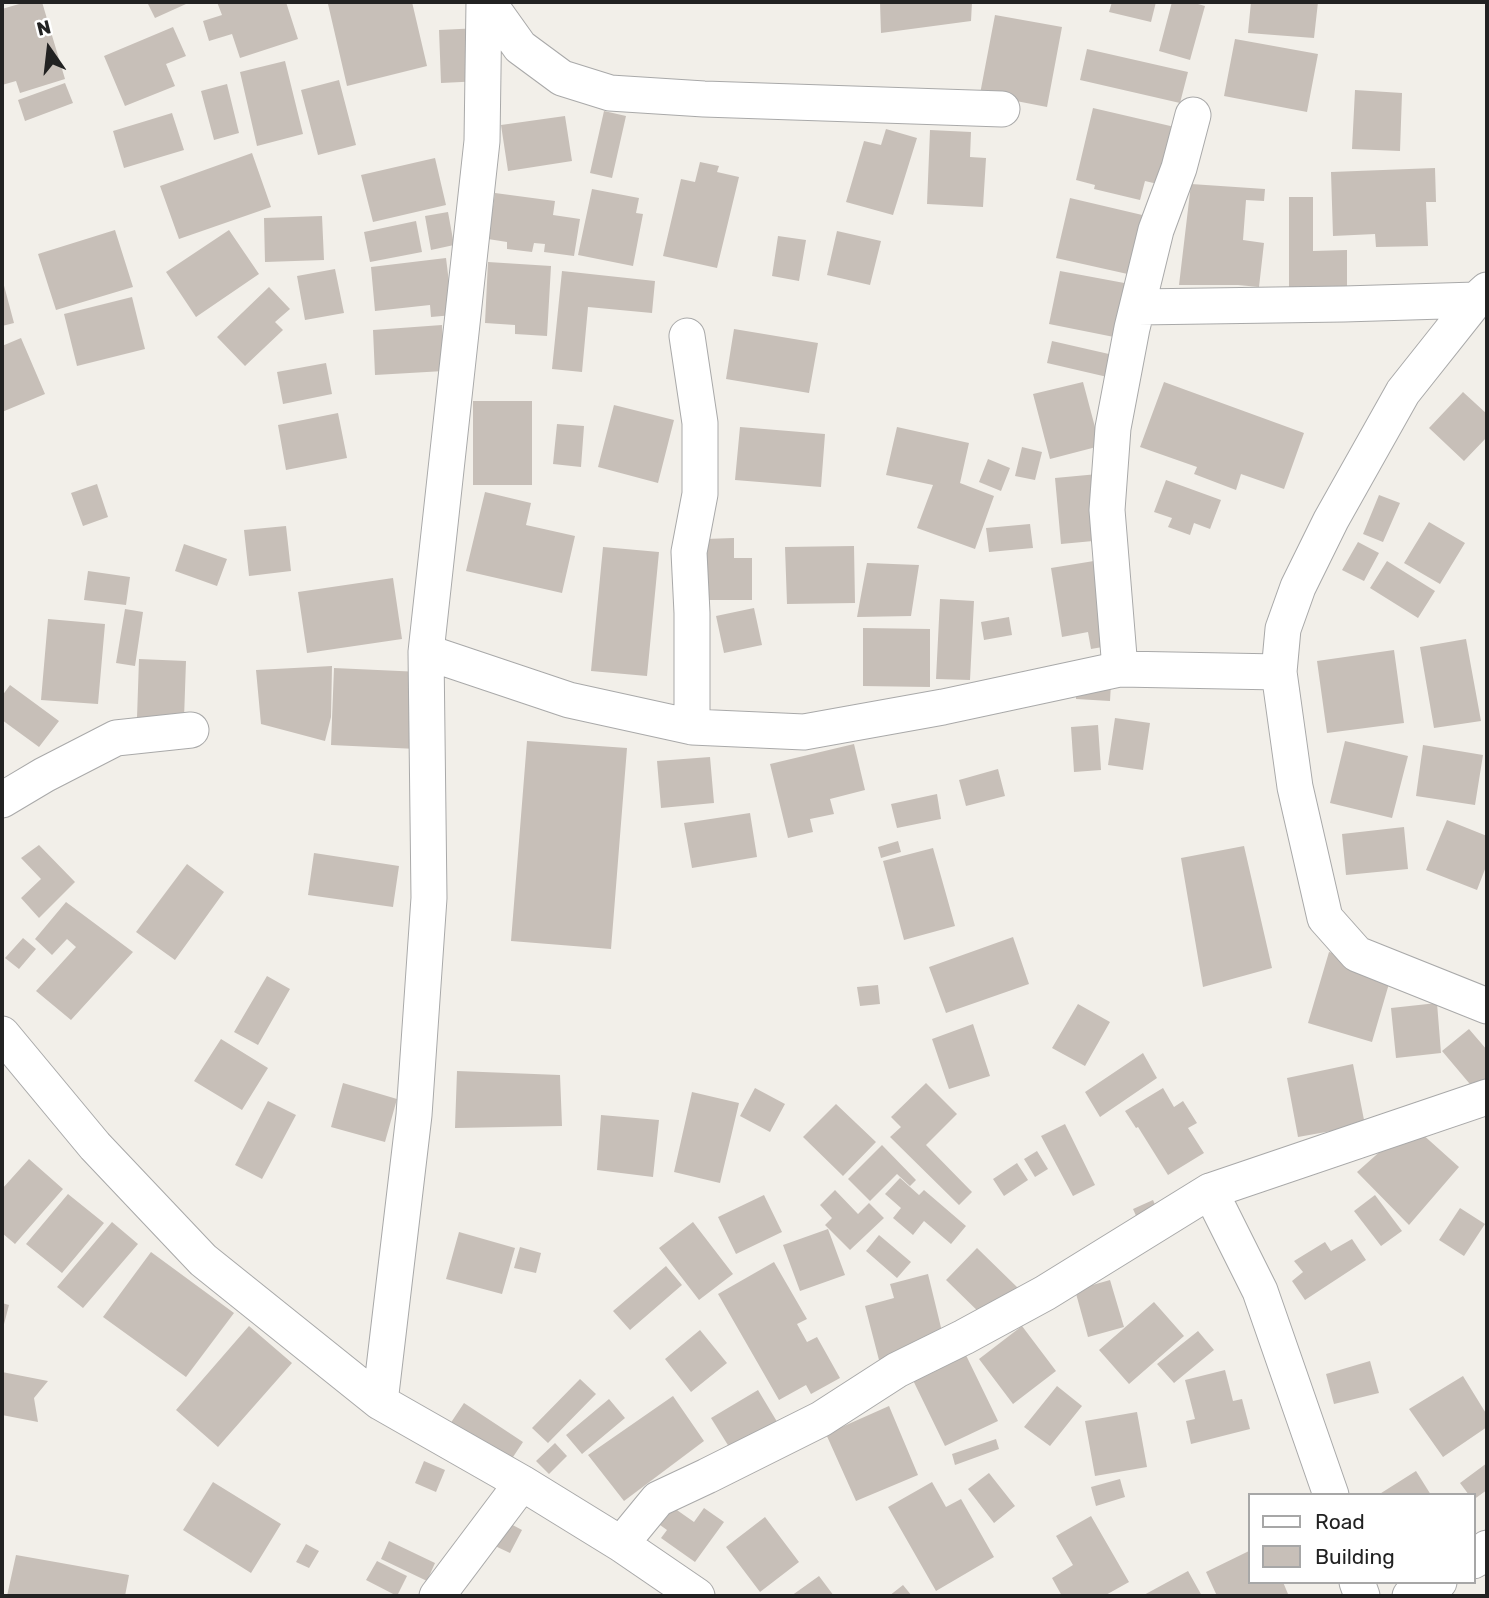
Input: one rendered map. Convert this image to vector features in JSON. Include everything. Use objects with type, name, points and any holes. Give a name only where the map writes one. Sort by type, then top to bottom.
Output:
[{"type":"street","points":[[486,2],[520,47],[562,78],[610,93],[704,99],[1002,109]]},
{"type":"street","points":[[380,1402],[414,1115],[429,898],[426,652],[482,141],[486,2]]},
{"type":"street","points":[[1119,669],[1107,510],[1113,428],[1132,328],[1156,230],[1179,168],[1193,115]]},
{"type":"street","points":[[1138,307],[1343,304],[1482,295]]},
{"type":"street","points":[[1482,295],[1403,392],[1331,520],[1298,587],[1283,629],[1279,672],[1295,787],[1325,918],[1357,954],[1487,1006]]},
{"type":"street","points":[[687,336],[700,423],[700,494],[689,552],[692,727]]},
{"type":"street","points":[[426,652],[569,700],[692,727],[804,732],[943,707],[1119,669],[1279,672]]},
{"type":"street","points":[[2,800],[116,738],[191,730]]},
{"type":"street","points":[[2,1034],[95,1146],[203,1260],[380,1402],[523,1483],[621,1544],[691,1594]]},
{"type":"street","points":[[621,1544],[658,1499],[821,1419],[897,1370],[1045,1293],[1210,1191],[1487,1097]]},
{"type":"street","points":[[1210,1191],[1260,1291],[1330,1493]]},
{"type":"street","points":[[437,1596],[523,1483]]},
{"type":"street","points":[[1410,1596],[1426,1591],[1436,1584]]},
{"type":"building","points":[[26,2],[42,2],[65,79],[20,93],[16,81],[2,85],[2,9]]},
{"type":"building","points":[[147,2],[185,2],[186,4],[155,18]]},
{"type":"building","points":[[217,2],[286,2],[298,39],[240,58],[232,34],[209,41],[203,21],[222,15]]},
{"type":"building","points":[[412,2],[427,66],[347,86],[328,4]]},
{"type":"building","points":[[880,2],[972,2],[971,21],[881,33]]},
{"type":"building","points":[[1112,2],[1156,2],[1151,22],[1109,12]]},
{"type":"building","points":[[1172,2],[1191,2],[1205,6],[1190,60],[1159,51]]},
{"type":"building","points":[[1251,2],[1318,2],[1314,38],[1248,33]]},
{"type":"building","points":[[995,15],[1062,27],[1047,107],[980,94]]},
{"type":"building","points":[[173,27],[186,56],[166,64],[175,86],[125,106],[104,56]]},
{"type":"building","points":[[480,28],[482,81],[441,83],[439,30]]},
{"type":"building","points":[[1235,39],[1318,54],[1307,112],[1224,96]]},
{"type":"building","points":[[1087,49],[1188,72],[1180,103],[1080,80]]},
{"type":"building","points":[[285,61],[303,134],[257,146],[240,72]]},
{"type":"building","points":[[339,80],[356,145],[318,155],[301,90]]},
{"type":"building","points":[[65,83],[73,103],[25,121],[18,100]]},
{"type":"building","points":[[227,84],[239,133],[214,140],[201,91]]},
{"type":"building","points":[[1355,90],[1402,93],[1400,151],[1352,149]]},
{"type":"building","points":[[1093,108],[1179,128],[1166,186],[1145,181],[1140,200],[1094,189],[1095,185],[1076,180]]},
{"type":"building","points":[[604,111],[626,116],[612,178],[590,173]]},
{"type":"building","points":[[172,113],[184,150],[124,168],[113,131]]},
{"type":"building","points":[[565,116],[572,161],[508,171],[501,125]]},
{"type":"building","points":[[886,129],[917,138],[893,215],[846,202],[864,141],[881,145]]},
{"type":"building","points":[[930,130],[971,132],[970,157],[986,158],[983,207],[927,204]]},
{"type":"building","points":[[252,153],[271,207],[179,239],[160,186]]},
{"type":"building","points":[[435,158],[446,205],[373,222],[361,175]]},
{"type":"building","points":[[700,162],[719,166],[717,172],[739,177],[717,268],[663,256],[681,179],[695,182]]},
{"type":"building","points":[[1435,168],[1436,202],[1426,202],[1428,246],[1376,247],[1375,234],[1333,236],[1331,172]]},
{"type":"building","points":[[1191,184],[1265,189],[1264,201],[1246,200],[1243,240],[1264,243],[1259,287],[1179,285]]},
{"type":"building","points":[[592,189],[639,198],[636,213],[643,214],[633,266],[578,255]]},
{"type":"building","points":[[495,193],[555,201],[553,215],[580,219],[574,256],[544,252],[545,244],[534,243],[532,252],[507,249],[507,242],[488,239]]},
{"type":"building","points":[[1289,197],[1313,197],[1313,251],[1347,250],[1347,286],[1289,287]]},
{"type":"building","points":[[1070,198],[1155,218],[1141,277],[1056,258]]},
{"type":"building","points":[[448,212],[454,245],[431,250],[425,216]]},
{"type":"building","points":[[322,216],[324,260],[265,262],[264,218]]},
{"type":"building","points":[[416,221],[422,252],[370,262],[364,232]]},
{"type":"building","points":[[115,230],[133,287],[56,310],[38,254]]},
{"type":"building","points":[[229,230],[259,274],[196,317],[166,272]]},
{"type":"building","points":[[837,231],[881,241],[870,285],[827,275]]},
{"type":"building","points":[[778,236],[806,240],[799,281],[772,276]]},
{"type":"building","points":[[446,258],[453,315],[431,317],[430,305],[375,311],[371,267]]},
{"type":"building","points":[[488,262],[551,266],[547,336],[515,334],[515,325],[485,323]]},
{"type":"building","points":[[335,269],[344,313],[305,320],[297,276]]},
{"type":"building","points":[[562,271],[655,281],[652,313],[588,307],[582,372],[552,369]]},
{"type":"building","points":[[1060,271],[1135,285],[1124,339],[1049,324]]},
{"type":"building","points":[[2,278],[14,323],[2,326]]},
{"type":"building","points":[[269,287],[290,309],[275,322],[283,330],[245,366],[217,337]]},
{"type":"building","points":[[132,297],[145,349],[77,366],[64,314]]},
{"type":"building","points":[[442,325],[444,371],[375,375],[373,330]]},
{"type":"building","points":[[734,329],[818,343],[809,393],[726,379]]},
{"type":"building","points":[[21,338],[45,394],[2,412],[2,346]]},
{"type":"building","points":[[1052,341],[1122,357],[1116,379],[1047,363]]},
{"type":"building","points":[[326,363],[332,394],[283,404],[277,372]]},
{"type":"building","points":[[1083,382],[1100,446],[1050,459],[1033,394]]},
{"type":"building","points":[[1164,382],[1304,433],[1284,489],[1241,474],[1236,490],[1194,474],[1197,467],[1140,447]]},
{"type":"building","points":[[1463,392],[1487,414],[1487,437],[1464,461],[1429,428]]},
{"type":"building","points":[[473,401],[532,401],[532,485],[473,485]]},
{"type":"building","points":[[614,405],[674,420],[658,483],[598,467]]},
{"type":"building","points":[[338,413],[347,458],[286,470],[278,425]]},
{"type":"building","points":[[557,424],[584,426],[581,467],[553,464]]},
{"type":"building","points":[[740,427],[825,434],[821,487],[735,480]]},
{"type":"building","points":[[897,427],[969,443],[960,483],[994,496],[975,549],[917,528],[933,485],[886,475]]},
{"type":"building","points":[[1022,447],[1042,452],[1035,480],[1015,476]]},
{"type":"building","points":[[988,459],[1010,468],[1001,491],[979,482]]},
{"type":"building","points":[[1098,474],[1104,540],[1061,544],[1055,478]]},
{"type":"building","points":[[1166,480],[1221,500],[1210,529],[1194,523],[1190,535],[1168,527],[1172,518],[1154,512]]},
{"type":"building","points":[[97,484],[108,517],[83,526],[71,493]]},
{"type":"building","points":[[485,492],[531,503],[526,525],[575,536],[562,593],[466,571]]},
{"type":"building","points":[[1379,495],[1400,503],[1383,542],[1363,534]]},
{"type":"building","points":[[1429,522],[1465,543],[1440,584],[1404,563]]},
{"type":"building","points":[[1030,524],[1033,548],[989,552],[986,528]]},
{"type":"building","points":[[286,526],[291,571],[249,576],[244,530]]},
{"type":"building","points":[[734,538],[734,558],[752,558],[752,600],[705,600],[705,539]]},
{"type":"building","points":[[1358,542],[1379,553],[1364,581],[1342,570]]},
{"type":"building","points":[[184,544],[227,559],[217,586],[175,571]]},
{"type":"building","points":[[854,546],[855,603],[787,604],[785,547]]},
{"type":"building","points":[[603,547],[659,552],[647,676],[591,671]]},
{"type":"building","points":[[1100,560],[1114,645],[1091,649],[1088,632],[1062,637],[1051,568]]},
{"type":"building","points":[[1387,561],[1435,591],[1418,618],[1370,588]]},
{"type":"building","points":[[867,563],[919,565],[911,616],[857,617]]},
{"type":"building","points":[[88,571],[130,577],[126,605],[84,600]]},
{"type":"building","points":[[393,578],[402,639],[307,653],[298,592]]},
{"type":"building","points":[[940,599],[974,601],[970,680],[936,679]]},
{"type":"building","points":[[754,608],[762,645],[724,653],[716,616]]},
{"type":"building","points":[[125,609],[143,612],[135,666],[116,663]]},
{"type":"building","points":[[1009,617],[1012,635],[984,640],[981,622]]},
{"type":"building","points":[[48,619],[105,624],[98,704],[41,700]]},
{"type":"building","points":[[863,628],[930,629],[930,687],[863,686]]},
{"type":"building","points":[[1466,639],[1481,721],[1434,728],[1420,647]]},
{"type":"building","points":[[1394,650],[1404,723],[1327,733],[1317,661]]},
{"type":"building","points":[[139,659],[186,661],[184,719],[137,718]]},
{"type":"building","points":[[332,666],[331,717],[325,741],[261,724],[256,670]]},
{"type":"building","points":[[334,668],[421,672],[417,749],[331,745]]},
{"type":"building","points":[[1076,682],[1111,683],[1110,701],[1076,699]]},
{"type":"building","points":[[10,685],[59,721],[39,747],[2,720],[2,696]]},
{"type":"building","points":[[1115,718],[1150,723],[1143,770],[1108,765]]},
{"type":"building","points":[[1098,725],[1101,770],[1074,772],[1071,727]]},
{"type":"building","points":[[527,741],[627,748],[611,949],[511,941]]},
{"type":"building","points":[[1345,741],[1408,756],[1392,818],[1330,803]]},
{"type":"building","points":[[854,744],[865,790],[830,799],[834,814],[810,819],[813,832],[788,838],[770,764]]},
{"type":"building","points":[[1423,745],[1483,755],[1475,805],[1416,796]]},
{"type":"building","points":[[710,757],[714,803],[661,808],[657,761]]},
{"type":"building","points":[[998,769],[1005,796],[966,806],[959,780]]},
{"type":"building","points":[[937,794],[941,819],[897,828],[891,804]]},
{"type":"building","points":[[750,813],[757,857],[692,868],[684,823]]},
{"type":"building","points":[[1447,820],[1487,836],[1487,864],[1477,890],[1426,870]]},
{"type":"building","points":[[1404,827],[1408,869],[1346,875],[1342,834]]},
{"type":"building","points":[[898,841],[901,852],[881,858],[878,847]]},
{"type":"building","points":[[39,845],[75,882],[39,918],[21,898],[41,879],[21,858]]},
{"type":"building","points":[[1244,846],[1272,968],[1203,987],[1181,858]]},
{"type":"building","points":[[933,848],[955,926],[904,940],[883,861]]},
{"type":"building","points":[[314,853],[399,866],[393,907],[308,895]]},
{"type":"building","points":[[187,864],[224,892],[175,960],[136,932]]},
{"type":"building","points":[[66,902],[133,952],[71,1020],[36,991],[76,947],[67,939],[52,955],[35,939]]},
{"type":"building","points":[[1013,937],[1029,984],[946,1013],[929,967]]},
{"type":"building","points":[[23,938],[36,949],[19,969],[5,958]]},
{"type":"building","points":[[1329,952],[1393,970],[1372,1042],[1308,1023]]},
{"type":"building","points":[[267,976],[290,989],[258,1045],[234,1032]]},
{"type":"building","points":[[878,985],[880,1004],[860,1006],[857,987]]},
{"type":"building","points":[[1437,1003],[1441,1053],[1396,1058],[1391,1008]]},
{"type":"building","points":[[1078,1004],[1110,1022],[1085,1066],[1052,1048]]},
{"type":"building","points":[[973,1024],[990,1076],[949,1089],[932,1039]]},
{"type":"building","points":[[1469,1029],[1487,1050],[1487,1090],[1480,1096],[1442,1051]]},
{"type":"building","points":[[221,1039],[268,1068],[242,1110],[194,1081]]},
{"type":"building","points":[[1143,1053],[1157,1078],[1100,1117],[1085,1092]]},
{"type":"building","points":[[1353,1064],[1365,1125],[1298,1137],[1287,1078]]},
{"type":"building","points":[[457,1071],[560,1075],[562,1126],[455,1128]]},
{"type":"building","points":[[343,1083],[397,1099],[385,1142],[331,1127]]},
{"type":"building","points":[[926,1083],[957,1114],[926,1145],[972,1192],[959,1205],[890,1137],[901,1127],[891,1117]]},
{"type":"building","points":[[755,1088],[785,1104],[770,1132],[740,1116]]},
{"type":"building","points":[[1163,1088],[1174,1107],[1183,1101],[1197,1123],[1188,1128],[1204,1153],[1168,1175],[1125,1111]]},
{"type":"building","points":[[692,1092],[739,1103],[720,1183],[674,1172]]},
{"type":"building","points":[[268,1101],[296,1115],[262,1179],[235,1165]]},
{"type":"building","points":[[836,1104],[876,1142],[843,1176],[803,1137]]},
{"type":"building","points":[[601,1115],[659,1120],[653,1177],[597,1170]]},
{"type":"building","points":[[1065,1124],[1095,1185],[1073,1196],[1041,1136]]},
{"type":"building","points":[[1411,1124],[1459,1167],[1409,1225],[1357,1172]]},
{"type":"building","points":[[882,1145],[916,1180],[910,1186],[897,1174],[870,1201],[848,1179]]},
{"type":"building","points":[[1037,1151],[1048,1169],[1035,1177],[1024,1159]]},
{"type":"building","points":[[29,1159],[63,1189],[15,1244],[2,1233],[2,1189]]},
{"type":"building","points":[[1017,1163],[1028,1180],[1004,1196],[993,1179]]},
{"type":"building","points":[[900,1178],[919,1195],[924,1190],[966,1226],[951,1244],[924,1221],[913,1235],[893,1218],[901,1208],[885,1194]]},
{"type":"building","points":[[835,1190],[858,1214],[869,1203],[884,1218],[850,1250],[825,1225],[832,1218],[820,1205]]},
{"type":"building","points":[[68,1194],[104,1223],[62,1273],[26,1244]]},
{"type":"building","points":[[764,1195],[782,1232],[736,1254],[718,1217]]},
{"type":"building","points":[[1375,1195],[1402,1231],[1381,1246],[1354,1211]]},
{"type":"building","points":[[1153,1200],[1162,1221],[1142,1229],[1133,1209]]},
{"type":"building","points":[[1460,1208],[1485,1224],[1464,1256],[1439,1240]]},
{"type":"building","points":[[112,1222],[138,1244],[83,1308],[57,1287]]},
{"type":"building","points":[[693,1222],[733,1274],[699,1300],[659,1248]]},
{"type":"building","points":[[828,1229],[845,1275],[800,1291],[783,1245]]},
{"type":"building","points":[[459,1232],[515,1248],[502,1294],[446,1279]]},
{"type":"building","points":[[879,1235],[911,1262],[897,1278],[866,1251]]},
{"type":"building","points":[[1352,1239],[1366,1260],[1305,1300],[1292,1281],[1303,1272],[1294,1261],[1325,1242],[1331,1251]]},
{"type":"building","points":[[520,1247],[541,1253],[536,1273],[514,1268]]},
{"type":"building","points":[[977,1248],[1018,1288],[987,1320],[946,1280]]},
{"type":"building","points":[[151,1252],[234,1313],[186,1377],[103,1317]]},
{"type":"building","points":[[774,1262],[807,1319],[797,1324],[807,1342],[817,1337],[840,1378],[811,1394],[806,1385],[779,1400],[718,1294]]},
{"type":"building","points":[[666,1266],[682,1285],[630,1330],[613,1311]]},
{"type":"building","points":[[928,1274],[945,1344],[879,1360],[865,1306],[894,1298],[890,1284]]},
{"type":"building","points":[[1110,1280],[1124,1327],[1088,1337],[1075,1290]]},
{"type":"building","points":[[1154,1302],[1184,1336],[1129,1384],[1099,1350]]},
{"type":"building","points":[[2,1303],[9,1305],[3,1328],[2,1328]]},
{"type":"building","points":[[249,1326],[292,1363],[218,1447],[176,1410]]},
{"type":"building","points":[[1022,1326],[1056,1371],[1013,1404],[979,1359]]},
{"type":"building","points":[[700,1330],[727,1363],[691,1392],[665,1359]]},
{"type":"building","points":[[1198,1331],[1214,1350],[1174,1383],[1157,1364]]},
{"type":"building","points":[[962,1347],[998,1421],[945,1446],[909,1372]]},
{"type":"building","points":[[1370,1361],[1379,1393],[1334,1404],[1326,1374]]},
{"type":"building","points":[[1225,1370],[1233,1401],[1242,1399],[1250,1429],[1191,1444],[1186,1421],[1195,1419],[1185,1380]]},
{"type":"building","points":[[2,1372],[48,1381],[34,1398],[38,1422],[2,1415]]},
{"type":"building","points":[[1463,1376],[1487,1415],[1487,1427],[1443,1457],[1409,1409]]},
{"type":"building","points":[[580,1379],[596,1394],[548,1443],[532,1428]]},
{"type":"building","points":[[1057,1386],[1082,1406],[1050,1446],[1024,1427]]},
{"type":"building","points":[[758,1390],[782,1430],[736,1458],[711,1418]]},
{"type":"building","points":[[673,1396],[704,1441],[624,1501],[588,1455]]},
{"type":"building","points":[[609,1399],[625,1418],[582,1454],[566,1435]]},
{"type":"building","points":[[464,1403],[523,1442],[509,1463],[450,1424]]},
{"type":"building","points":[[889,1406],[918,1475],[856,1501],[826,1434]]},
{"type":"building","points":[[1137,1412],[1147,1467],[1095,1476],[1085,1421]]},
{"type":"building","points":[[996,1439],[999,1449],[955,1465],[952,1454]]},
{"type":"building","points":[[555,1443],[567,1456],[549,1474],[536,1461]]},
{"type":"building","points":[[424,1461],[445,1470],[436,1492],[415,1483]]},
{"type":"building","points":[[1487,1463],[1487,1490],[1475,1499],[1475,1493],[1468,1493],[1460,1483]]},
{"type":"building","points":[[1416,1471],[1430,1493],[1381,1493]]},
{"type":"building","points":[[989,1473],[1015,1506],[994,1523],[968,1489]]},
{"type":"building","points":[[1120,1479],[1125,1497],[1096,1506],[1091,1487]]},
{"type":"building","points":[[213,1482],[281,1524],[251,1573],[183,1530]]},
{"type":"building","points":[[932,1482],[946,1507],[961,1499],[994,1557],[936,1591],[888,1507]]},
{"type":"building","points":[[674,1508],[694,1522],[704,1508],[724,1522],[695,1562],[661,1538],[667,1530],[660,1525]]},
{"type":"building","points":[[1091,1516],[1129,1582],[1104,1596],[1062,1596],[1052,1578],[1073,1565],[1056,1536]]},
{"type":"building","points":[[765,1517],[799,1562],[760,1592],[726,1547]]},
{"type":"building","points":[[507,1522],[522,1530],[510,1553],[493,1545]]},
{"type":"building","points":[[389,1541],[435,1563],[427,1581],[381,1559]]},
{"type":"building","points":[[306,1544],[319,1551],[309,1568],[296,1562]]},
{"type":"building","points":[[1248,1551],[1248,1584],[1284,1584],[1288,1594],[1217,1596],[1206,1572]]},
{"type":"building","points":[[16,1555],[129,1575],[125,1596],[7,1596]]},
{"type":"building","points":[[377,1561],[407,1576],[397,1596],[366,1580]]},
{"type":"building","points":[[1188,1571],[1202,1596],[1142,1596]]},
{"type":"building","points":[[819,1576],[834,1596],[791,1596]]},
{"type":"building","points":[[903,1585],[912,1596],[889,1596]]}]
